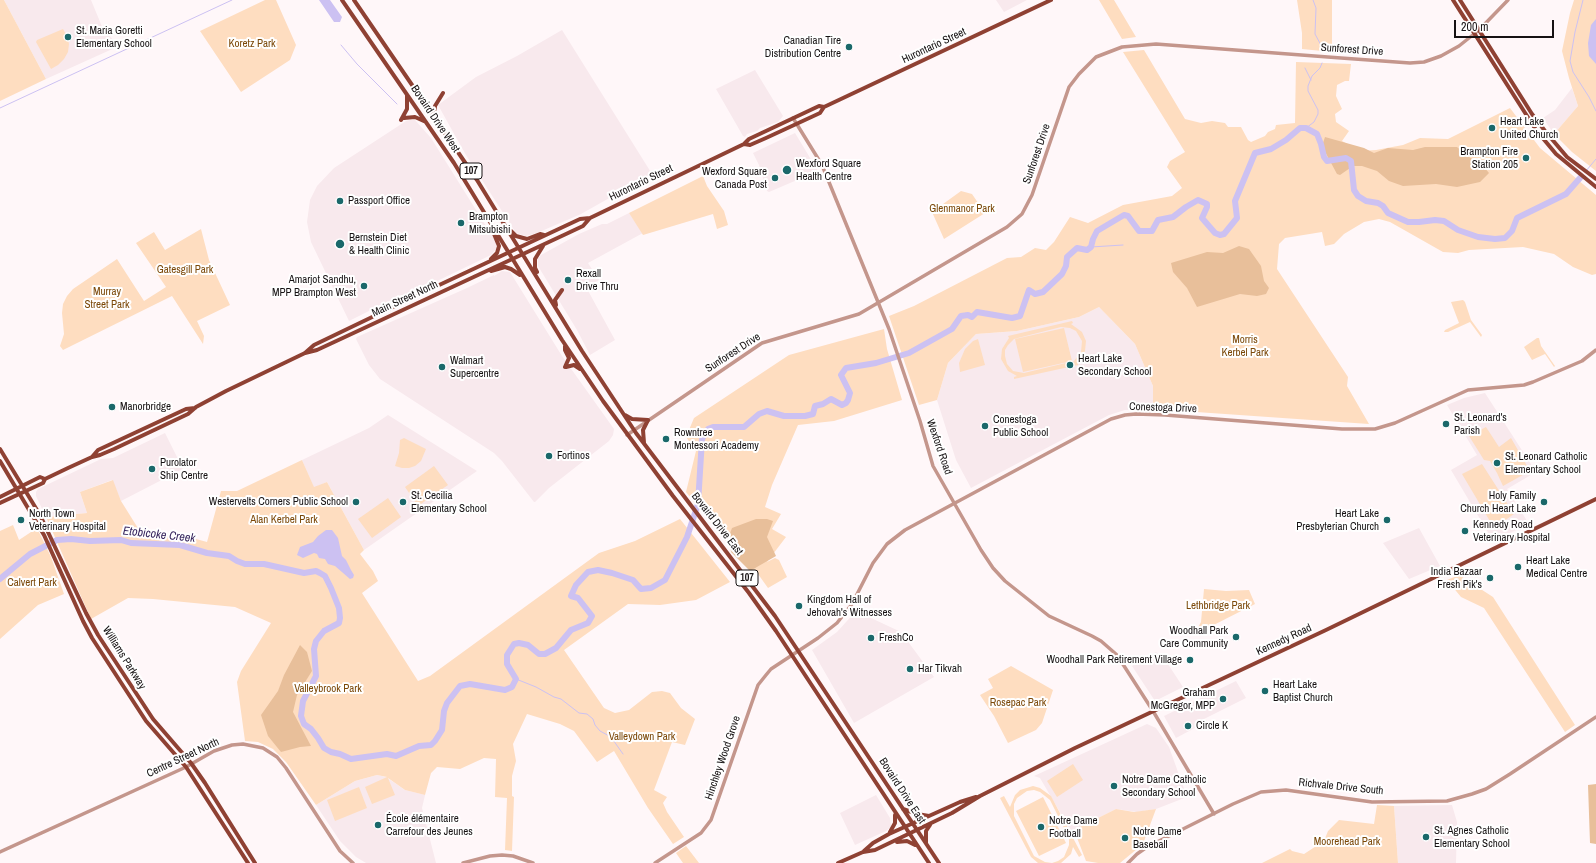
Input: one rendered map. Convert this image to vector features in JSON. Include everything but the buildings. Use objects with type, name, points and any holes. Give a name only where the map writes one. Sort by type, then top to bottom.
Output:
[{"type":"main road","name":"Bovaird Drive West","points":[[342,0],[454,163],[508,252]]},
{"type":"main road","name":"Bovaird Drive West","points":[[354,0],[460,154],[519,247]]},
{"type":"main road","name":"Hurontario Street","points":[[744,144],[750,145],[796,124],[820,112],[824,107],[1051,0]]},
{"type":"main road","points":[[1453,0],[1536,130],[1557,154],[1596,187]]},
{"type":"main road","points":[[1460,0],[1545,132],[1567,157],[1596,179]]},
{"type":"main road","points":[[406,92],[408,109],[402,119],[414,117],[426,122]]},
{"type":"main road","points":[[434,118],[435,106],[443,93]]},
{"type":"main road","name":"Hurontario Street","points":[[508,252],[580,219],[590,218],[744,144],[749,139],[793,118],[819,106],[824,107]]},
{"type":"main road","name":"Hurontario Street","points":[[512,260],[583,226],[590,218]]},
{"type":"main road","points":[[506,226],[516,236],[523,239],[531,239],[540,234],[545,235]]},
{"type":"main road","points":[[484,264],[494,258],[498,251],[499,246],[494,235],[494,230]]},
{"type":"main road","points":[[540,282],[541,278],[535,268],[535,259],[538,252],[546,244]]},
{"type":"main road","name":"107","points":[[519,247],[523,254]]},
{"type":"main road","name":"107","points":[[508,252],[512,260]]},
{"type":"main road","name":"Main Street North","points":[[0,503],[43,483],[45,479],[188,414],[196,407],[305,353],[314,346],[508,252]]},
{"type":"main road","name":"Bovaird Drive East","points":[[523,254],[634,430],[693,510],[753,585],[798,650],[939,863]]},
{"type":"main road","name":"Main Street North","points":[[305,353],[317,350],[512,260]]},
{"type":"main road","name":"Bovaird Drive East","points":[[512,260],[565,345],[627,435],[749,593],[929,863]]},
{"type":"main road","points":[[487,271],[507,268],[516,271],[524,278]]},
{"type":"main road","points":[[557,309],[554,300],[562,290]]},
{"type":"main road","points":[[565,345],[565,350],[570,358],[565,367],[577,366],[585,375]]},
{"type":"main road","points":[[624,414],[632,419],[648,420],[643,433],[645,445]]},
{"type":"main road","name":"Williams Parkway","points":[[0,449],[50,534],[54,551],[83,621],[92,638],[146,721],[186,767],[248,863]]},
{"type":"main road","name":"Williams Parkway","points":[[0,461],[18,488],[54,551],[86,613],[120,669],[153,719],[191,764],[256,863]]},
{"type":"main road","name":"Main Street North","points":[[0,497],[40,477],[45,479]]},
{"type":"main road","name":"Kennedy Road","points":[[980,796],[1075,748],[1326,630],[1596,499]]},
{"type":"main road","points":[[864,852],[873,843],[889,834],[960,802],[980,796]]},
{"type":"main road","points":[[838,863],[864,852],[875,850],[889,844],[962,808],[980,796]]},
{"type":"main road","points":[[903,808],[917,814],[930,816]]},
{"type":"main road","points":[[889,834],[896,823],[893,809]]},
{"type":"main road","points":[[926,845],[926,831],[931,823]]},
{"type":"main road","points":[[889,844],[902,840],[913,843],[918,848]]},
{"type":"street","name":"Sunforest Drive","points":[[627,435],[762,343],[859,314],[1007,227],[1027,206],[1032,195],[1069,87],[1092,60],[1105,53],[1122,47],[1156,44],[1341,58],[1424,62],[1441,56],[1459,46],[1475,34],[1508,0]]},
{"type":"street","name":"Wexford Road","points":[[793,118],[822,165],[878,302],[902,368],[933,466],[980,550],[1001,576],[1049,616],[1092,636],[1117,655],[1153,711],[1214,814]]},
{"type":"street","name":"Conestoga Drive","points":[[798,650],[830,629],[845,614],[852,604],[872,563],[887,544],[905,530],[1111,418],[1136,414],[1170,415],[1342,429],[1375,429],[1395,423],[1468,390],[1524,385],[1533,382],[1582,360],[1596,350]]},
{"type":"street","name":"Hinchley Wood Grove","points":[[655,863],[692,839],[708,824],[716,810],[758,685],[771,669],[798,650]]},
{"type":"street","name":"Richvale Drive South","points":[[1128,863],[1147,847],[1261,792],[1280,790],[1372,802],[1454,800],[1486,789],[1596,717]]},
{"type":"street","name":"Centre Street North","points":[[0,852],[186,767],[214,751],[232,745],[243,744],[254,746],[273,754],[286,768],[340,851],[353,863]]},
{"type":"street","points":[[463,863],[490,856],[502,855],[514,856],[533,863]]},
{"type":"shaded area","name":"St. Maria Goretti Elementary School","points":[[4,0],[91,0],[103,29],[119,46],[46,79]]},
{"type":"shaded area","points":[[319,0],[330,0],[342,17],[340,22],[334,22]]},
{"type":"shaded area","points":[[996,0],[1027,0],[1004,12]]},
{"type":"shaded area","points":[[1596,19],[1596,64],[1589,56],[1588,43],[1591,25]]},
{"type":"shaded area","points":[[562,30],[652,174],[581,214],[537,233],[526,236],[516,233],[466,155],[438,105],[476,77],[517,56]]},
{"type":"shaded area","points":[[755,70],[783,116],[778,122],[760,128],[757,131],[747,134],[745,137],[716,89]]},
{"type":"shaded area","points":[[1572,88],[1578,106],[1554,134],[1543,118],[1555,110]]},
{"type":"shaded area","points":[[415,120],[431,138],[496,242],[496,249],[491,255],[406,296],[401,295],[349,321],[311,242],[307,222],[310,200],[317,186],[334,168],[406,121]]},
{"type":"shaded area","points":[[795,133],[818,171],[769,192],[767,191],[759,165],[753,153]]},
{"type":"shaded area","points":[[1325,137],[1364,148],[1374,153],[1388,148],[1413,150],[1425,147],[1457,147],[1483,166],[1489,173],[1480,182],[1457,187],[1436,184],[1403,186],[1389,181],[1377,171],[1362,166],[1353,166],[1340,175],[1337,174],[1322,146]]},
{"type":"shaded area","points":[[629,213],[643,233],[588,263],[599,280],[586,287],[615,340],[590,355],[577,330],[538,266],[538,258],[579,234],[602,224],[607,224]]},
{"type":"shaded area","points":[[1239,246],[1249,249],[1261,266],[1264,281],[1269,288],[1266,294],[1257,296],[1240,294],[1197,307],[1187,288],[1173,272],[1171,263],[1207,252],[1223,253]]},
{"type":"shaded area","points":[[502,271],[510,272],[562,356],[614,429],[613,435],[609,441],[549,488],[535,502],[494,453],[380,379],[369,365],[356,339],[357,337],[494,276]]},
{"type":"shaded area","name":"Heart Lake Secondary School","points":[[1099,307],[1135,344],[1153,386],[1153,409],[1125,410],[1109,415],[971,488],[956,460],[937,400],[948,363],[976,334],[1017,331],[1079,317]]},
{"type":"shaded area","name":"St. Leonard Catholic Elementary School","points":[[1485,393],[1536,472],[1507,489],[1529,524],[1493,541],[1451,470],[1477,455],[1447,405],[1464,398]]},
{"type":"shaded area","name":"St. Cecilia Elementary School","points":[[388,415],[477,471],[364,550],[327,482],[314,488],[302,460],[369,428]]},
{"type":"shaded area","points":[[165,433],[183,469],[121,501],[112,480],[80,492],[87,513],[46,517],[36,496],[38,489],[101,459],[113,458]]},
{"type":"shaded area","points":[[756,519],[767,519],[773,521],[767,537],[776,556],[750,571],[731,552],[729,536],[732,528]]},
{"type":"shaded area","points":[[1419,528],[1440,566],[1409,579],[1383,543]]},
{"type":"shaded area","points":[[326,530],[332,530],[338,538],[342,556],[346,560],[354,575],[353,578],[350,579],[335,566],[328,564],[325,559],[319,558],[317,554],[314,553],[303,558],[297,555],[300,547],[313,542]]},
{"type":"shaded area","points":[[856,611],[901,632],[934,677],[854,723],[812,650],[837,632]]},
{"type":"shaded area","points":[[300,645],[307,652],[312,671],[297,695],[293,712],[311,746],[281,752],[268,736],[261,715],[278,691],[284,675]]},
{"type":"shaded area","points":[[1156,652],[1159,655],[1162,655],[1183,687],[1155,701],[1132,666]]},
{"type":"shaded area","points":[[1236,681],[1246,698],[1204,719],[1206,722],[1176,738],[1164,716]]},
{"type":"shaded area","name":"Notre Dame Catholic Secondary School","points":[[1147,724],[1156,728],[1169,747],[1187,797],[1156,809],[1137,812],[1116,809],[1070,832],[1040,778],[1034,776]]},
{"type":"shaded area","name":"École élémentaire Carrefour des Jeunes","points":[[377,775],[386,777],[405,790],[425,795],[422,808],[436,863],[366,863],[356,857],[340,841],[316,805],[355,781]]},
{"type":"shaded area","points":[[1596,784],[1596,844],[1590,843],[1588,785]]},
{"type":"shaded area","points":[[876,795],[890,818],[891,827],[886,831],[855,845],[840,813]]},
{"type":"shaded area","name":"St. Agnes Catholic Elementary School","points":[[1452,805],[1457,822],[1456,863],[1398,863],[1394,806]]},
{"type":"green space","points":[[0,0],[4,0],[46,79],[0,101]]},
{"type":"green space","name":"Koretz Park","points":[[265,0],[276,0],[296,45],[290,60],[241,92],[200,31]]},
{"type":"green space","points":[[1099,0],[1114,0],[1136,37],[1122,39]]},
{"type":"green space","points":[[1297,0],[1332,0],[1332,52],[1302,49],[1302,33]]},
{"type":"green space","points":[[1574,0],[1596,0],[1596,171],[1572,152],[1554,134],[1578,106],[1562,51]]},
{"type":"green space","points":[[63,29],[69,44],[68,52],[58,65],[51,69],[36,42],[37,40]]},
{"type":"green space","name":"Morris Kerbel Park","points":[[1144,50],[1185,119],[1201,123],[1212,121],[1225,123],[1228,127],[1241,127],[1248,140],[1251,142],[1265,136],[1268,132],[1275,129],[1276,125],[1295,123],[1296,62],[1351,64],[1349,81],[1345,81],[1337,85],[1336,96],[1342,109],[1335,114],[1336,122],[1349,131],[1342,141],[1361,151],[1403,145],[1420,138],[1448,139],[1510,108],[1540,148],[1596,195],[1596,274],[1592,275],[1573,267],[1554,254],[1523,247],[1469,250],[1458,253],[1443,252],[1390,222],[1379,219],[1364,222],[1344,234],[1334,244],[1325,246],[1322,232],[1285,238],[1279,244],[1277,269],[1348,377],[1347,386],[1369,424],[1153,409],[1153,386],[1135,344],[1099,307],[1079,317],[1017,331],[976,334],[948,363],[937,400],[919,405],[889,316],[914,306],[1007,258],[1021,257],[1035,248],[1046,250],[1054,242],[1070,217],[1088,223],[1123,205],[1172,196],[1182,188],[1167,167],[1170,161],[1185,152],[1123,52]]},
{"type":"green space","points":[[703,176],[707,186],[724,211],[728,225],[717,229],[713,214],[643,235],[629,213]]},
{"type":"green space","name":"Glenmanor Park","points":[[961,191],[972,194],[985,213],[944,239],[932,212]]},
{"type":"green space","points":[[201,229],[209,260],[230,305],[197,321],[204,336],[203,344],[172,296],[63,350],[60,346],[64,334],[62,313],[63,304],[73,289],[117,259],[144,301],[166,287],[136,243],[154,232],[165,250]]},
{"type":"green space","points":[[1463,300],[1471,320],[1482,335],[1481,337],[1470,322],[1448,332],[1444,332],[1445,330],[1459,323],[1451,302]]},
{"type":"green space","points":[[1072,321],[1073,323],[1071,324],[1082,332],[1086,341],[1085,351],[1078,362],[1078,365],[1014,379],[1014,377],[1017,376],[1008,371],[1001,359],[1002,349],[1009,338],[1008,336]],"holes":[[[1061,327],[1070,328],[1076,331],[1082,341],[1081,352],[1074,361],[1024,373],[1013,371],[1007,364],[1005,350],[1014,339]]]},
{"type":"green space","points":[[1064,328],[1072,361],[1023,372],[1015,339]]},
{"type":"green space","points":[[884,329],[887,349],[902,400],[834,421],[798,425],[772,485],[765,507],[781,514],[772,529],[786,537],[767,562],[775,558],[779,560],[787,577],[768,588],[758,574],[755,577],[686,492],[696,451],[686,437],[694,418],[789,355]]},
{"type":"green space","points":[[1539,338],[1541,346],[1555,366],[1554,367],[1545,354],[1532,360],[1524,347]]},
{"type":"green space","points":[[978,339],[985,365],[960,372],[959,363],[965,349],[973,341]]},
{"type":"green space","points":[[1486,427],[1499,447],[1511,438],[1530,471],[1503,486],[1490,461],[1484,460],[1469,436]]},
{"type":"green space","points":[[404,438],[426,449],[421,461],[415,466],[409,468],[395,466],[399,453],[400,440]]},
{"type":"green space","name":"Valleybrook Park","points":[[302,460],[314,487],[327,482],[364,550],[360,554],[373,571],[378,581],[362,593],[418,681],[430,676],[599,553],[635,541],[680,519],[730,582],[696,600],[660,605],[628,604],[564,650],[604,708],[615,713],[629,710],[652,692],[662,691],[670,693],[681,708],[695,719],[685,745],[672,742],[654,790],[667,797],[663,803],[667,812],[684,837],[673,844],[648,808],[614,751],[597,762],[574,731],[560,724],[527,714],[513,744],[516,761],[512,776],[512,796],[514,797],[512,851],[505,850],[507,798],[495,797],[496,759],[484,758],[460,769],[437,767],[431,773],[425,795],[405,790],[388,778],[395,795],[372,804],[365,787],[387,777],[377,775],[355,781],[316,805],[286,762],[273,749],[258,742],[245,741],[237,682],[241,671],[271,623],[235,607],[128,598],[91,619],[46,517],[87,513],[80,492],[113,480],[121,501],[141,533],[185,536],[207,542],[221,491],[237,491]]},
{"type":"green space","points":[[1482,464],[1514,514],[1494,528],[1462,474]]},
{"type":"green space","points":[[434,466],[448,485],[418,506],[405,487]]},
{"type":"green space","points":[[388,498],[401,517],[372,538],[358,519]]},
{"type":"green space","name":"Calvert Park","points":[[13,525],[19,540],[37,528],[51,557],[64,594],[38,605],[0,639],[0,531]]},
{"type":"green space","points":[[1459,575],[1493,597],[1575,725],[1565,732],[1484,608],[1461,597],[1447,580]]},
{"type":"green space","name":"Lethbridge Park","points":[[1204,589],[1226,591],[1249,590],[1255,604],[1194,635],[1201,622]]},
{"type":"green space","name":"Rosepac Park","points":[[1011,666],[1053,690],[1042,723],[1036,730],[1008,743],[994,716],[980,695],[993,688],[988,679]]},
{"type":"green space","points":[[1073,764],[1083,780],[1057,797],[1047,781]]},
{"type":"green space","points":[[1033,786],[1040,788],[1051,796],[1082,855],[1079,857],[1073,847],[1071,854],[1061,863],[1052,863],[1038,863],[1031,857],[1000,798],[1004,796],[1010,807],[1015,795],[1020,790]],"holes":[[[1034,790],[1040,792],[1050,800],[1069,838],[1069,845],[1064,857],[1052,863],[1045,862],[1034,856],[1014,816],[1014,804],[1017,798],[1027,791]]]},
{"type":"green space","points":[[359,787],[367,808],[335,821],[327,800]]},
{"type":"green space","name":"Notre Dame Football","points":[[1043,797],[1066,843],[1039,856],[1016,811]]},
{"type":"green space","name":"Moorehead Park","points":[[1377,805],[1394,806],[1398,863],[1262,863],[1290,849],[1292,851],[1304,854],[1324,841],[1328,831],[1339,820],[1374,824]]},
{"type":"green space","points":[[1116,809],[1134,812],[1156,809],[1143,844],[1120,863],[1098,863],[1086,861],[1074,830]]},
{"type":"green space","points":[[686,846],[699,863],[683,863],[676,853]]},
{"type":"waterway","points":[[0,108],[232,0]]},
{"type":"waterway","points":[[1313,0],[1316,8],[1315,34],[1322,47],[1322,50]]},
{"type":"waterway","name":"Etobicoke Creek","points":[[1583,0],[1570,61],[1573,72],[1596,111]]},
{"type":"waterway","points":[[341,45],[357,64],[397,104]]},
{"type":"waterway","points":[[1306,128],[1314,122],[1318,114],[1318,110],[1308,91],[1308,86],[1312,76],[1320,68],[1322,63]]},
{"type":"waterway","points":[[1305,68],[1311,80]]},
{"type":"waterway","name":"Etobicoke Creek","points":[[0,579],[30,554],[57,540],[71,539],[90,541],[121,540],[131,543],[180,545],[207,553],[229,556],[245,564],[264,564],[304,573],[316,571],[325,576],[339,608],[340,618],[339,623],[324,631],[316,641],[314,649],[316,676],[303,701],[301,716],[304,724],[311,729],[324,748],[351,759],[387,754],[396,756],[419,746],[431,745],[435,741],[442,730],[444,711],[447,703],[460,686],[470,684],[505,690],[512,687],[516,679],[507,664],[507,655],[514,644],[519,643],[528,645],[539,654],[545,654],[556,648],[571,630],[588,623],[592,616],[578,598],[571,596],[576,585],[588,572],[598,570],[612,573],[633,580],[641,589],[651,588],[665,580],[687,537],[698,504],[702,439],[708,429],[713,427],[744,427],[759,414],[767,411],[784,416],[805,416],[813,414],[815,406],[823,404],[831,399],[842,405],[846,403],[850,393],[841,375],[846,368],[876,363],[909,353],[952,329],[961,316],[968,315],[972,317],[977,312],[1012,318],[1020,316],[1029,290],[1035,294],[1043,292],[1062,274],[1066,266],[1067,257],[1077,248],[1087,250],[1091,247],[1097,231],[1124,215],[1128,216],[1139,231],[1152,231],[1158,220],[1173,217],[1198,200],[1207,204],[1202,218],[1215,233],[1220,235],[1224,234],[1237,218],[1235,201],[1255,153],[1271,149],[1286,140],[1300,128],[1306,128],[1317,134],[1324,157],[1327,161],[1346,158],[1351,161],[1354,190],[1358,196],[1366,201],[1378,203],[1383,206],[1388,213],[1408,222],[1435,220],[1444,221],[1458,230],[1478,237],[1495,239],[1505,238],[1512,231],[1517,218],[1566,194],[1580,178]]},
{"type":"waterway","name":"Etobicoke Creek","points":[[1586,171],[1596,159]]},
{"type":"waterway","points":[[1091,247],[1123,245]]},
{"type":"waterway","points":[[516,679],[561,699],[579,713],[587,714],[593,719],[595,725],[600,731],[611,737],[623,754]]},
{"type":"place","name":"St. Maria Goretti Elementary School","points":[[68,37]]},
{"type":"place","name":"Canadian Tire Distribution Centre","points":[[849,47]]},
{"type":"place","name":"Heart Lake United Church","points":[[1492,128]]},
{"type":"place","name":"Brampton Fire Station 205","points":[[1526,158]]},
{"type":"place","name":"Wexford Square Health Centre","points":[[787,170]]},
{"type":"place","name":"Wexford Square Canada Post","points":[[775,178]]},
{"type":"place","name":"Passport Office","points":[[340,201]]},
{"type":"place","name":"Brampton Mitsubishi","points":[[461,223]]},
{"type":"place","name":"Bernstein Diet & Health Clinic","points":[[340,244]]},
{"type":"place","name":"Rexall Drive Thru","points":[[568,280]]},
{"type":"place","name":"Amarjot Sandhu, MPP Brampton West","points":[[364,286]]},
{"type":"place","name":"Heart Lake Secondary School","points":[[1070,365]]},
{"type":"place","name":"Walmart Supercentre","points":[[442,367]]},
{"type":"place","name":"Manorbridge","points":[[112,407]]},
{"type":"place","name":"St. Leonard's Parish","points":[[1446,424]]},
{"type":"place","name":"Conestoga Public School","points":[[985,426]]},
{"type":"place","name":"Rowntree Montessori Academy","points":[[666,439]]},
{"type":"place","name":"Fortinos","points":[[549,456]]},
{"type":"place","name":"St. Leonard Catholic Elementary School","points":[[1497,463]]},
{"type":"place","name":"Purolator Ship Centre","points":[[152,469]]},
{"type":"place","name":"Westervelts Corners Public School","points":[[356,502]]},
{"type":"place","name":"St. Cecilia Elementary School","points":[[403,502]]},
{"type":"place","name":"Holy Family Church Heart Lake","points":[[1544,502]]},
{"type":"place","name":"North Town Veterinary Hospital","points":[[21,520]]},
{"type":"place","name":"Heart Lake Presbyterian Church","points":[[1387,520]]},
{"type":"place","name":"Kennedy Road Veterinary Hospital","points":[[1465,531]]},
{"type":"place","name":"Heart Lake Medical Centre","points":[[1518,567]]},
{"type":"place","name":"India Bazaar Fresh Pik's","points":[[1490,578]]},
{"type":"place","name":"Kingdom Hall of Jehovah's Witnesses","points":[[799,606]]},
{"type":"place","name":"Woodhall Park Care Community","points":[[1236,637]]},
{"type":"place","name":"FreshCo","points":[[871,638]]},
{"type":"place","name":"Woodhall Park Retirement Village","points":[[1190,660]]},
{"type":"place","name":"Har Tikvah","points":[[910,669]]},
{"type":"place","name":"Heart Lake Baptist Church","points":[[1265,691]]},
{"type":"place","name":"Graham McGregor, MPP","points":[[1223,699]]},
{"type":"place","name":"Circle K","points":[[1188,726]]},
{"type":"place","name":"Notre Dame Catholic Secondary School","points":[[1114,786]]},
{"type":"place","name":"École élémentaire Carrefour des Jeunes","points":[[378,825]]},
{"type":"place","name":"Notre Dame Football","points":[[1041,827]]},
{"type":"place","name":"St. Agnes Catholic Elementary School","points":[[1426,837]]},
{"type":"place","name":"Notre Dame Baseball","points":[[1125,838]]},
{"type":"park label","name":"Gatesgill Park","points":[[185,270]]},
{"type":"park label","name":"Murray Street Park","points":[[107,298]]},
{"type":"park label","name":"Alan Kerbel Park","points":[[284,520]]},
{"type":"park label","name":"Valleydown Park","points":[[642,737]]}]
